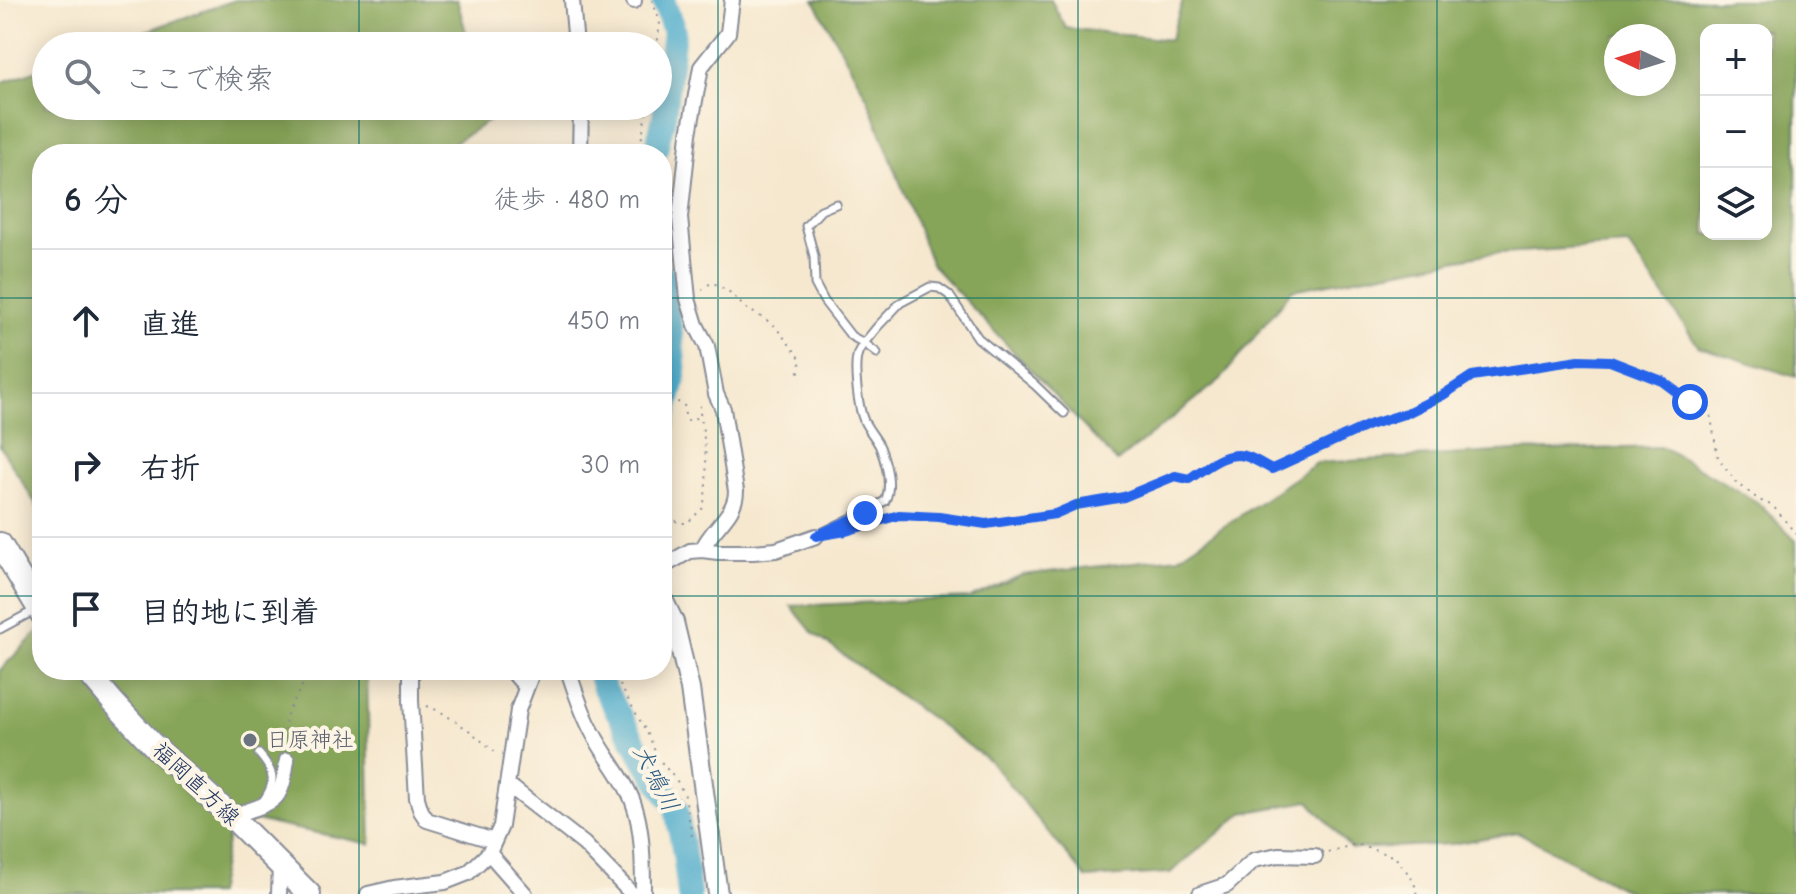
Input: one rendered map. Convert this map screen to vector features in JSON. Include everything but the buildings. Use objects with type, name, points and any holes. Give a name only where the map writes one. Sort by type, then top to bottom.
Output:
[{"type":"main road","points":[[0,544],[32,598]]},
{"type":"main road","name":"福岡直方線","points":[[94,680],[152,744],[305,889]]},
{"type":"street","points":[[572,0],[575,32]]},
{"type":"street","points":[[702,550],[707,538],[736,501],[736,491],[723,409],[716,394],[707,346],[696,325],[688,295],[680,218],[698,74],[728,33],[732,0]]},
{"type":"street","points":[[580,144],[581,120]]},
{"type":"street","points":[[672,561],[690,551],[776,550],[816,536]]},
{"type":"street","points":[[672,618],[690,689],[718,894]]},
{"type":"street","points":[[411,680],[417,798],[421,811],[427,820],[491,847],[525,894]]},
{"type":"street","points":[[520,680],[525,686]]},
{"type":"street","points":[[368,894],[394,888],[447,888],[468,873],[491,847],[501,826],[518,710],[528,680]]},
{"type":"street","points":[[571,680],[592,733],[634,803],[641,840],[643,894]]},
{"type":"street","points":[[231,816],[275,798],[282,784],[287,760]]},
{"type":"street","points":[[507,784],[584,844],[632,894]]},
{"type":"street","points":[[1200,894],[1227,885],[1254,860],[1278,855],[1315,856]]},
{"type":"street","points":[[279,894],[280,864]]},
{"type":"lane","points":[[836,204],[821,210],[806,226],[814,256],[815,284],[851,336],[877,353]]},
{"type":"lane","points":[[816,536],[885,501],[889,493],[879,447],[863,418],[858,391],[858,351],[900,303],[930,287],[939,288],[949,295],[978,338],[1064,413]]},
{"type":"lane","points":[[0,629],[32,615]]},
{"type":"lane","points":[[259,754],[270,766],[272,780],[270,792],[260,806]]},
{"type":"path","points":[[652,0],[660,22],[659,32]]},
{"type":"path","points":[[641,144],[645,120]]},
{"type":"path","points":[[688,295],[699,292],[712,282],[731,293],[744,307],[773,324],[801,359],[798,377]]},
{"type":"path","points":[[846,531],[899,515],[986,524],[1055,514],[1076,505],[1124,497],[1175,476],[1189,479],[1221,459],[1234,456],[1246,456],[1272,469],[1369,425],[1407,413],[1472,376],[1579,360],[1610,361],[1640,372],[1662,381],[1690,402],[1710,412],[1718,458],[1736,482],[1759,500],[1773,506],[1796,534]]},
{"type":"path","points":[[672,518],[687,523],[703,508],[707,465],[699,407],[716,394]]},
{"type":"path","points":[[672,400],[684,404],[688,421],[700,414]]},
{"type":"path","points":[[287,760],[285,719],[304,680]]},
{"type":"path","points":[[618,680],[657,757],[685,796],[695,852]]},
{"type":"path","points":[[411,701],[441,712],[470,731],[494,753],[510,759]]},
{"type":"path","points":[[1315,856],[1356,844],[1395,857],[1411,877],[1416,894]]},
{"type":"green space","points":[[235,0],[457,0],[466,32],[143,32]]},
{"type":"green space","points":[[814,0],[1051,0],[1066,28],[1170,40],[1183,0],[1796,0],[1796,377],[1699,347],[1628,245],[1486,254],[1292,290],[1221,379],[1117,462],[932,265],[867,97]]},
{"type":"green space","points":[[32,72],[32,120],[490,120],[451,144],[32,144],[32,498],[0,446],[0,83]]},
{"type":"green space","points":[[1663,447],[1757,502],[1796,541],[1796,894],[1633,894],[1518,832],[1452,844],[1351,849],[1309,801],[1243,813],[1170,873],[1086,878],[990,761],[813,633],[791,606],[970,598],[1022,575],[1179,557],[1317,463],[1514,451]]},
{"type":"green space","points":[[32,638],[32,680],[367,680],[371,844],[232,816],[217,894],[0,894],[0,670]]},
{"type":"waterway","name":"犬鳴川","points":[[663,0],[674,31],[672,48]]},
{"type":"waterway","name":"犬鳴川","points":[[657,144],[663,120]]},
{"type":"waterway","name":"犬鳴川","points":[[672,344],[675,375],[672,387]]},
{"type":"waterway","name":"犬鳴川","points":[[601,680],[646,762],[676,808],[689,894]]},
{"type":"place","name":"日原神社","points":[[250,740]]},
{"type":"route","points":[[865,513],[816,536],[846,531],[899,515],[986,524],[1055,514],[1076,505],[1124,497],[1175,476],[1189,479],[1221,459],[1234,456],[1246,456],[1272,469],[1369,425],[1407,413],[1472,376],[1534,366],[1579,360],[1610,361],[1662,381],[1690,402]]}]
